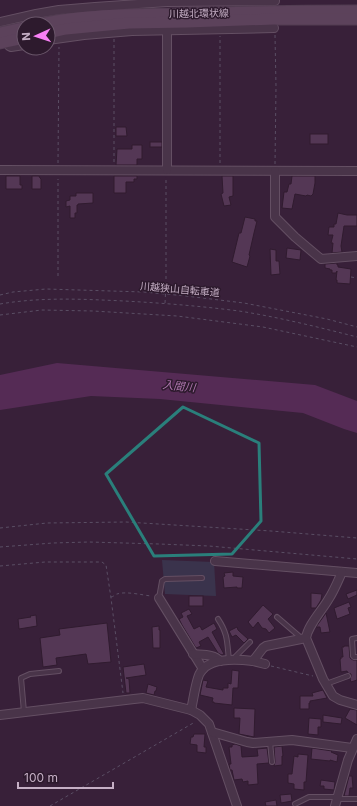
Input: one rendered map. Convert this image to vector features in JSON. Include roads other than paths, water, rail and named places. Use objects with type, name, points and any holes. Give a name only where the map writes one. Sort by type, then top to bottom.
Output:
[{"type":"main road","name":"川越北環状線","points":[[56,21],[74,18],[139,14],[357,11]]},
{"type":"main road","name":"川越北環状線","points":[[56,31],[129,23],[357,19]]},
{"type":"main road","points":[[5,34],[16,31]]},
{"type":"main road","points":[[5,34],[16,36]]},
{"type":"street","points":[[5,34],[36,14],[59,10],[167,2],[275,1]]},
{"type":"street","points":[[0,22],[9,46],[16,46]]},
{"type":"street","points":[[167,28],[167,170]]},
{"type":"street","points":[[56,39],[167,28],[274,28]]},
{"type":"street","points":[[0,170],[357,171]]},
{"type":"street","points":[[275,171],[275,217],[295,237],[321,259],[357,256]]},
{"type":"street","points":[[215,561],[357,573]]},
{"type":"street","points":[[253,662],[266,646],[304,639],[331,596],[342,572]]},
{"type":"street","points":[[159,598],[203,669]]},
{"type":"street","points":[[304,639],[333,696],[357,706]]},
{"type":"street","points":[[194,654],[265,664]]},
{"type":"street","points":[[191,710],[199,674],[203,669],[213,663],[228,660]]},
{"type":"street","points":[[0,715],[143,698],[191,710],[200,715],[209,724],[237,806]]},
{"type":"street","points":[[212,732],[253,743],[292,740],[352,748]]},
{"type":"street","points":[[336,801],[352,748],[357,739]]},
{"type":"lane","points":[[159,598],[162,581],[165,579],[202,578]]},
{"type":"lane","points":[[277,617],[304,639]]},
{"type":"lane","points":[[218,619],[226,632],[228,660],[236,656],[250,642]]},
{"type":"lane","points":[[357,638],[352,639],[353,656],[357,657]]},
{"type":"lane","points":[[24,712],[21,678],[30,674],[59,671]]},
{"type":"lane","points":[[325,682],[348,676]]},
{"type":"lane","points":[[270,741],[272,762]]},
{"type":"lane","points":[[295,804],[309,797],[336,801],[357,799]]},
{"type":"water","name":"入間川","points":[[57,363],[315,385],[357,401],[357,433],[303,413],[160,399],[91,396],[0,410],[0,375]]}]
